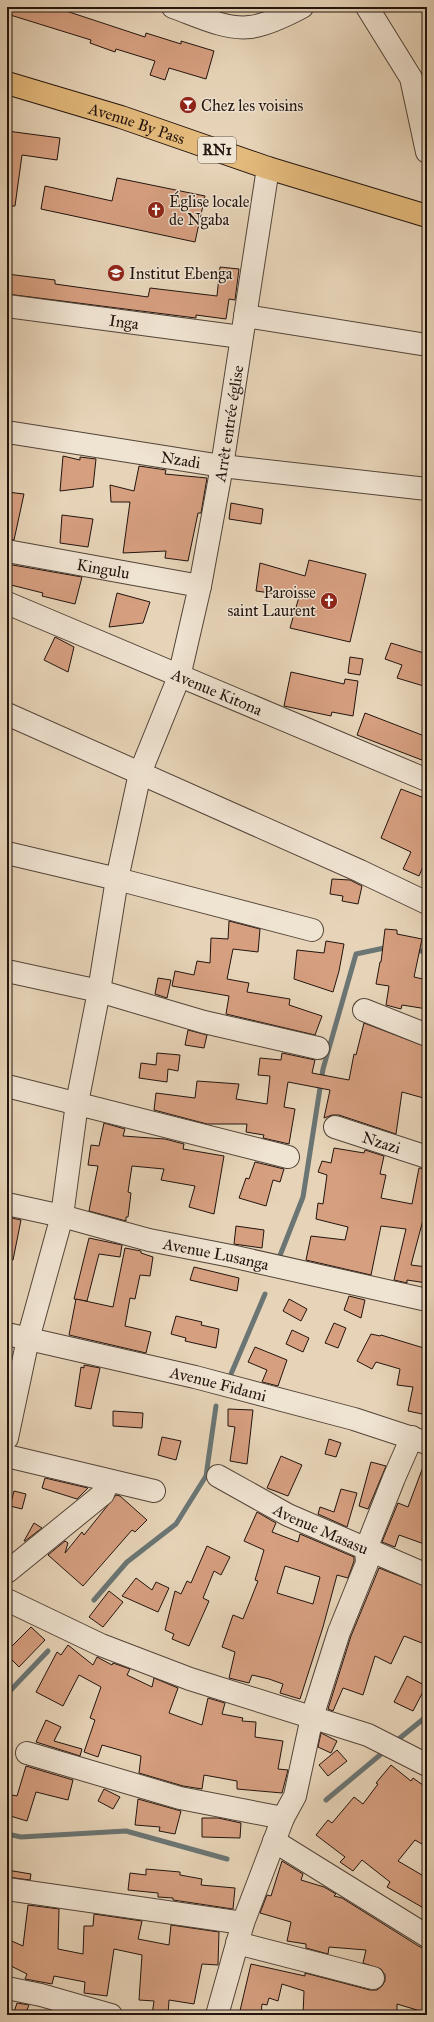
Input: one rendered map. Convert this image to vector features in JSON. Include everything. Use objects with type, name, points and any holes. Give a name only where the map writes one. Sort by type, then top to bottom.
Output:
[{"type":"highway","name":"Avenue By Pass","points":[[7,83],[121,117],[268,168],[427,216]]},
{"type":"street","points":[[173,7],[231,16],[250,27],[267,22],[302,7]]},
{"type":"street","points":[[367,7],[411,78],[427,152]]},
{"type":"street","name":"Arrêt entrée église","points":[[7,1438],[28,1339],[62,1216],[77,1103],[99,991],[117,879],[140,773],[179,677],[200,586],[222,466],[268,168]]},
{"type":"street","name":"Inga","points":[[7,306],[427,344]]},
{"type":"street","name":"Nzadi","points":[[7,432],[222,466],[427,489]]},
{"type":"street","name":"Kingulu","points":[[7,551],[200,586]]},
{"type":"street","name":"Avenue Kitona","points":[[7,603],[179,677],[427,780]]},
{"type":"street","points":[[7,714],[360,870],[427,903]]},
{"type":"street","points":[[7,853],[117,879],[312,930]]},
{"type":"street","points":[[7,971],[99,991],[204,1022],[318,1048]]},
{"type":"street","points":[[364,1010],[427,1035]]},
{"type":"street","points":[[7,1086],[288,1158]]},
{"type":"street","name":"Nzazi","points":[[335,1127],[427,1158]]},
{"type":"street","name":"Avenue Lusanga","points":[[7,1204],[62,1216],[149,1240],[231,1256],[427,1300]]},
{"type":"street","name":"Avenue Fidami","points":[[7,1334],[195,1377],[354,1419],[420,1440]]},
{"type":"street","points":[[217,2015],[240,1933],[283,1818],[295,1796],[312,1717],[339,1632],[366,1563],[366,1549],[394,1478],[420,1440]]},
{"type":"street","points":[[7,1456],[108,1482],[154,1491]]},
{"type":"street","name":"Avenue Masasu","points":[[218,1476],[288,1515],[427,1575]]},
{"type":"street","points":[[7,1572],[103,1494],[108,1482]]},
{"type":"street","points":[[7,1600],[51,1623],[109,1648],[190,1679],[368,1735],[427,1765]]},
{"type":"street","points":[[27,1753],[180,1798],[283,1818]]},
{"type":"street","points":[[274,1842],[427,1936]]},
{"type":"street","points":[[7,1889],[240,1933],[373,1978]]},
{"type":"street","points":[[7,1988],[41,1995],[111,2015]]},
{"type":"building","points":[[7,7],[54,7],[145,37],[146,33],[181,44],[181,41],[214,51],[206,79],[169,68],[165,80],[150,75],[155,61],[116,49],[115,52],[90,43],[91,40],[7,14]]},
{"type":"building","points":[[7,131],[60,138],[57,160],[22,155],[15,206],[7,206]]},
{"type":"building","name":"Église locale de Ngaba","points":[[117,178],[205,196],[195,242],[41,209],[45,186],[112,201]]},
{"type":"building","points":[[220,267],[239,269],[235,300],[229,299],[226,319],[196,315],[196,318],[7,294],[7,274],[55,280],[55,284],[148,297],[150,288],[217,296]]},
{"type":"building","points":[[63,456],[80,460],[80,457],[96,459],[93,487],[60,491]]},
{"type":"building","points":[[139,466],[166,470],[165,474],[207,478],[201,513],[198,513],[188,561],[165,558],[166,551],[123,553],[130,502],[111,502],[110,485],[134,491]]},
{"type":"building","points":[[7,492],[24,494],[14,540],[7,539]]},
{"type":"building","points":[[231,503],[263,509],[261,524],[229,519]]},
{"type":"building","points":[[62,515],[93,519],[88,547],[60,543]]},
{"type":"building","name":"Paroisse saint Laurent","points":[[309,560],[366,574],[350,642],[290,628],[299,597],[256,591],[260,563],[305,576]]},
{"type":"building","points":[[7,564],[82,577],[75,604],[42,596],[43,593],[7,584]]},
{"type":"building","points":[[117,593],[150,602],[143,623],[109,627]]},
{"type":"building","points":[[55,637],[74,647],[68,672],[44,660]]},
{"type":"building","points":[[391,643],[427,654],[427,687],[397,678],[402,665],[385,659]]},
{"type":"building","points":[[350,657],[363,659],[360,675],[348,673]]},
{"type":"building","points":[[291,672],[344,684],[345,679],[358,681],[353,716],[332,712],[331,716],[284,706]]},
{"type":"building","points":[[365,713],[427,737],[427,762],[357,735]]},
{"type":"building","points":[[401,789],[427,799],[427,857],[419,876],[403,869],[411,852],[381,838]]},
{"type":"building","points":[[332,879],[350,880],[362,886],[358,904],[342,901],[343,896],[330,894]]},
{"type":"building","points":[[229,921],[260,929],[258,952],[233,949],[227,979],[249,983],[247,992],[290,999],[289,1005],[322,1016],[315,1035],[226,1014],[229,996],[172,986],[175,971],[194,975],[197,961],[210,963],[211,938],[228,939]]},
{"type":"building","points":[[385,929],[397,930],[397,934],[422,939],[414,977],[427,980],[427,1009],[402,1005],[401,1009],[386,1005],[389,986],[376,984],[381,962]]},
{"type":"building","points":[[326,941],[344,944],[333,992],[294,979],[297,950],[324,953]]},
{"type":"building","points":[[158,978],[171,980],[167,998],[155,994]]},
{"type":"building","points":[[364,1023],[427,1047],[427,1099],[402,1092],[396,1134],[339,1115],[332,1115],[324,1118],[330,1090],[288,1082],[284,1107],[295,1109],[289,1144],[263,1138],[264,1135],[246,1132],[247,1124],[207,1124],[154,1110],[156,1093],[195,1098],[197,1081],[239,1084],[236,1099],[267,1104],[270,1076],[258,1075],[260,1058],[281,1060],[282,1053],[315,1060],[312,1073],[349,1080],[354,1054],[356,1055]]},
{"type":"building","points":[[188,1030],[207,1035],[204,1048],[185,1045]]},
{"type":"building","points":[[157,1053],[180,1055],[178,1071],[168,1069],[167,1082],[139,1078],[141,1063],[156,1065]]},
{"type":"building","points":[[104,1123],[125,1129],[123,1136],[165,1139],[184,1144],[183,1149],[224,1156],[214,1214],[189,1207],[195,1186],[161,1180],[164,1169],[132,1166],[128,1192],[131,1193],[128,1217],[126,1217],[126,1221],[89,1211],[98,1166],[88,1165],[91,1145],[99,1146]]},
{"type":"building","points":[[334,1148],[364,1153],[365,1150],[384,1156],[380,1174],[386,1175],[381,1198],[412,1204],[419,1168],[427,1169],[427,1205],[411,1265],[427,1267],[427,1283],[407,1280],[407,1283],[394,1280],[406,1229],[381,1226],[371,1275],[306,1260],[311,1236],[345,1240],[348,1227],[316,1219],[318,1203],[323,1204],[327,1175],[318,1172],[322,1161],[331,1163]]},
{"type":"building","points":[[255,1162],[284,1169],[280,1182],[273,1180],[266,1206],[239,1198],[246,1178],[249,1179]]},
{"type":"building","points":[[7,1217],[21,1220],[13,1260],[7,1259]]},
{"type":"building","points":[[236,1226],[264,1230],[262,1248],[234,1244]]},
{"type":"building","points":[[89,1238],[122,1245],[120,1257],[99,1254],[87,1301],[74,1299]]},
{"type":"building","points":[[125,1248],[141,1251],[141,1253],[153,1257],[150,1276],[140,1275],[135,1299],[130,1298],[125,1326],[151,1332],[146,1353],[69,1335],[76,1299],[113,1307]]},
{"type":"building","points":[[194,1267],[239,1278],[237,1291],[190,1280]]},
{"type":"building","points":[[349,1296],[365,1300],[361,1318],[344,1310]]},
{"type":"building","points":[[289,1299],[307,1309],[301,1321],[283,1311]]},
{"type":"building","points":[[176,1316],[202,1322],[201,1325],[219,1329],[216,1348],[185,1341],[186,1338],[171,1334]]},
{"type":"building","points":[[334,1323],[346,1328],[338,1348],[325,1343]]},
{"type":"building","points":[[292,1330],[309,1338],[303,1352],[286,1344]]},
{"type":"building","points":[[371,1334],[381,1335],[427,1349],[427,1415],[408,1411],[413,1387],[397,1385],[400,1369],[376,1362],[372,1369],[357,1361]]},
{"type":"building","points":[[255,1347],[287,1360],[278,1386],[262,1382],[267,1370],[248,1362]]},
{"type":"building","points":[[84,1365],[100,1368],[91,1409],[75,1406],[81,1367],[84,1368]]},
{"type":"building","points":[[228,1409],[253,1410],[247,1464],[230,1461],[235,1427],[228,1426]]},
{"type":"building","points":[[113,1411],[143,1413],[142,1428],[113,1426]]},
{"type":"building","points":[[162,1437],[181,1441],[176,1460],[158,1455]]},
{"type":"building","points":[[329,1439],[341,1443],[336,1457],[325,1454]]},
{"type":"building","points":[[281,1456],[302,1465],[288,1496],[267,1488]]},
{"type":"building","points":[[426,1459],[427,1545],[399,1535],[395,1547],[382,1542],[398,1503],[408,1507]]},
{"type":"building","points":[[371,1462],[386,1466],[368,1509],[359,1506]]},
{"type":"building","points":[[45,1478],[88,1488],[77,1499],[42,1488]]},
{"type":"building","points":[[341,1489],[357,1493],[347,1527],[318,1514],[320,1507],[334,1512]]},
{"type":"building","points":[[14,1491],[26,1494],[22,1509],[10,1506]]},
{"type":"building","points":[[116,1495],[120,1496],[147,1520],[135,1532],[132,1530],[83,1586],[48,1555],[65,1541],[68,1543],[65,1553],[82,1532],[84,1535]]},
{"type":"building","points":[[257,1512],[276,1523],[272,1532],[298,1542],[300,1534],[354,1557],[348,1578],[337,1575],[323,1627],[300,1699],[280,1693],[283,1684],[269,1679],[252,1675],[249,1683],[229,1678],[235,1652],[222,1647],[233,1615],[243,1619],[258,1581],[255,1580],[264,1550],[244,1541]],"holes":[[[285,1566],[320,1577],[313,1604],[277,1593]]]},
{"type":"building","points":[[34,1523],[42,1528],[24,1541]]},
{"type":"building","points":[[207,1546],[230,1557],[221,1575],[214,1571],[203,1598],[209,1601],[189,1646],[172,1639],[174,1634],[165,1630],[175,1591],[181,1594],[187,1581],[191,1583]]},
{"type":"building","points":[[379,1568],[427,1587],[427,1645],[404,1636],[391,1664],[375,1656],[363,1695],[343,1688],[333,1711],[328,1709],[351,1636]]},
{"type":"building","points":[[136,1578],[152,1590],[156,1582],[169,1588],[158,1612],[122,1596]]},
{"type":"building","points":[[109,1591],[123,1602],[103,1627],[89,1617]]},
{"type":"building","points":[[31,1627],[45,1640],[19,1667],[7,1655],[7,1651]]},
{"type":"building","points":[[68,1645],[93,1665],[97,1657],[112,1665],[113,1663],[130,1669],[127,1675],[152,1687],[154,1678],[178,1688],[169,1713],[202,1725],[208,1698],[225,1703],[222,1714],[243,1718],[242,1721],[256,1722],[255,1737],[283,1741],[278,1769],[288,1770],[282,1793],[237,1789],[237,1781],[204,1775],[202,1789],[183,1786],[139,1773],[141,1756],[102,1745],[98,1757],[84,1752],[95,1720],[90,1718],[101,1687],[79,1675],[63,1706],[36,1692],[57,1652],[61,1655]]},
{"type":"building","points":[[407,1676],[426,1686],[413,1711],[394,1702]]},
{"type":"building","points":[[46,1720],[61,1727],[54,1741],[82,1749],[80,1756],[36,1742]]},
{"type":"building","points":[[321,1733],[337,1741],[331,1753],[318,1747]]},
{"type":"building","points":[[337,1750],[347,1761],[328,1776],[319,1765]]},
{"type":"building","points":[[391,1765],[411,1781],[413,1778],[427,1788],[427,1847],[415,1840],[398,1861],[427,1878],[427,1910],[387,1887],[390,1882],[362,1860],[353,1871],[340,1862],[345,1857],[316,1835],[328,1820],[332,1823],[354,1797],[363,1804],[378,1784],[376,1783]]},
{"type":"building","points":[[26,1766],[73,1780],[68,1800],[36,1792],[27,1821],[7,1815],[12,1795],[17,1796]]},
{"type":"building","points":[[104,1789],[120,1797],[113,1809],[98,1801]]},
{"type":"building","points":[[138,1799],[181,1811],[175,1834],[159,1831],[160,1827],[135,1825]]},
{"type":"building","points":[[202,1818],[218,1818],[241,1823],[240,1838],[202,1837]]},
{"type":"building","points":[[282,1861],[303,1874],[301,1880],[324,1887],[336,1894],[334,1896],[342,1898],[420,1947],[427,1948],[427,2013],[397,2004],[397,2015],[303,2015],[304,1991],[282,1984],[278,2001],[269,1998],[267,2005],[262,2004],[261,2015],[239,2015],[251,1964],[305,1976],[305,1973],[370,1990],[377,1990],[385,1981],[385,1975],[381,1969],[363,1963],[366,1950],[329,1947],[328,1954],[306,1948],[306,1944],[287,1941],[291,1922],[260,1913],[267,1895],[271,1896]]},
{"type":"building","points":[[146,1869],[180,1872],[180,1875],[202,1879],[201,1885],[235,1888],[233,1909],[173,1900],[173,1898],[158,1897],[158,1893],[128,1890],[130,1873],[146,1875]]},
{"type":"building","points":[[7,1870],[31,1874],[30,1880],[7,1877]]},
{"type":"building","points":[[28,1905],[59,1909],[58,1949],[83,1954],[84,1926],[93,1926],[94,1914],[142,1921],[138,1939],[169,1945],[171,1925],[219,1932],[218,1965],[202,1964],[194,2004],[169,2000],[168,2015],[152,2015],[154,2001],[139,2000],[142,1955],[114,1949],[107,1996],[84,1993],[85,1982],[54,1976],[52,1984],[25,1979],[27,1974],[7,1964],[7,1939],[23,1946]]},
{"type":"building","points":[[17,2003],[29,2005],[25,2015],[13,2015]]},
{"type":"waterway","points":[[279,1258],[303,1197],[323,1069],[356,954],[389,947]]},
{"type":"waterway","points":[[414,950],[427,952]]},
{"type":"waterway","points":[[231,1374],[265,1294]]},
{"type":"waterway","points":[[94,1600],[127,1562],[176,1524],[206,1476],[216,1406]]},
{"type":"waterway","points":[[7,1694],[48,1651]]},
{"type":"waterway","points":[[395,1742],[427,1716]]},
{"type":"waterway","points":[[326,1800],[386,1750]]},
{"type":"waterway","points":[[7,1834],[21,1837],[126,1831],[227,1859]]},
{"type":"place","name":"Chez les voisins","points":[[188,105]]},
{"type":"place","name":"Église locale de Ngaba","points":[[156,210]]},
{"type":"place","name":"Institut Ebenga","points":[[116,273]]},
{"type":"place","name":"Paroisse saint Laurent","points":[[329,601]]}]
